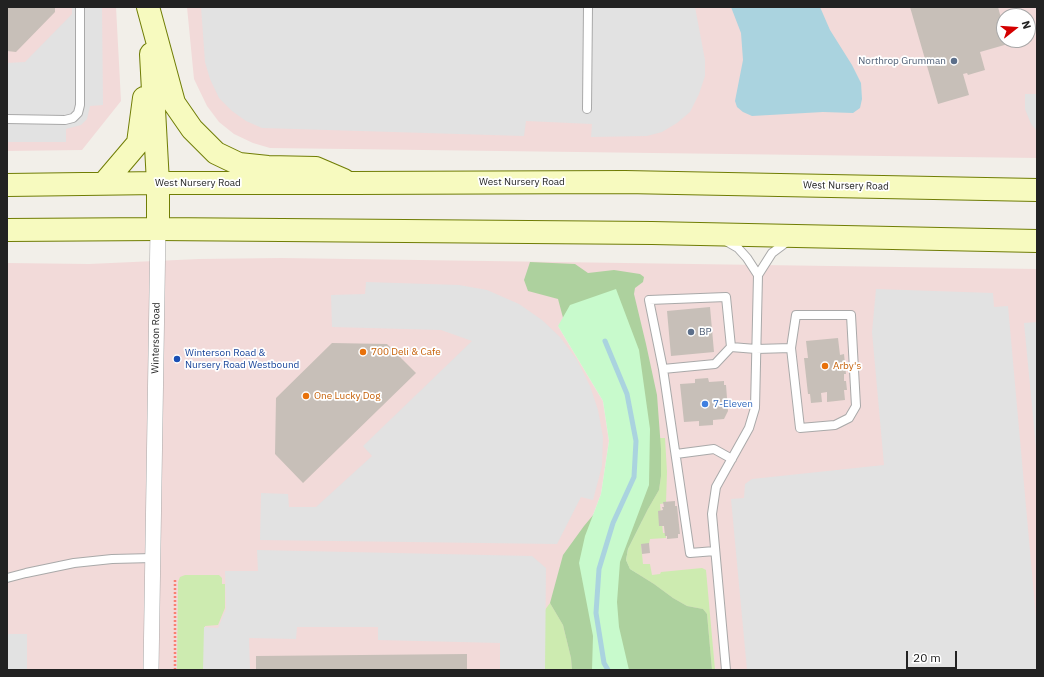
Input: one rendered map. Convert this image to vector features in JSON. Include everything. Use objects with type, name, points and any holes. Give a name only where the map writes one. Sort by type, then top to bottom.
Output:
[{"type":"main road","name":"Winterson Road","points":[[148,7],[158,183],[158,229]]},
{"type":"main road","points":[[148,7],[174,103],[192,129],[216,152],[239,164],[268,167],[316,168],[353,183]]},
{"type":"main road","points":[[104,183],[138,143],[151,45]]},
{"type":"main road","name":"West Nursery Road","points":[[7,185],[104,183],[625,182],[1037,190]]},
{"type":"main road","points":[[7,230],[158,229],[714,234],[1037,241]]},
{"type":"street","name":"Winterson Road","points":[[151,670],[158,229]]},
{"type":"lane","points":[[7,119],[65,120],[73,118],[78,113],[80,105],[80,7]]},
{"type":"lane","points":[[587,109],[588,7]]},
{"type":"lane","points":[[714,234],[738,248],[747,258],[758,275]]},
{"type":"lane","points":[[726,670],[712,514],[716,487],[749,428],[755,408],[758,275],[772,253],[785,243],[798,236]]},
{"type":"lane","points":[[663,369],[715,364],[731,347],[726,297],[649,300],[663,369],[690,553],[715,551]]},
{"type":"lane","points":[[796,315],[851,316],[856,406],[849,418],[835,425],[800,428],[791,348],[796,315]]},
{"type":"lane","points":[[731,347],[756,349],[791,348]]},
{"type":"lane","points":[[676,454],[714,449],[732,459]]},
{"type":"lane","points":[[7,578],[74,563],[112,559],[153,558]]},
{"type":"path","points":[[175,670],[176,580]]},
{"type":"shaded area","points":[[7,7],[116,7],[121,101],[82,150],[7,151]]},
{"type":"shaded area","points":[[72,7],[102,7],[103,105],[90,106],[87,119],[81,125],[66,129],[66,142],[7,142],[7,63],[25,62],[72,14]]},
{"type":"shaded area","name":"Northrop Grumman","points":[[187,7],[1037,7],[1037,158],[270,148],[253,143],[234,134],[219,122],[207,106],[194,79]]},
{"type":"shaded area","points":[[201,7],[695,7],[705,60],[705,76],[699,94],[690,112],[677,123],[662,132],[647,136],[591,137],[592,124],[526,121],[524,136],[262,128],[246,121],[232,111],[219,98],[210,79],[205,62]]},
{"type":"shaded area","points":[[1025,94],[1037,94],[1037,131],[1031,124],[1025,109]]},
{"type":"shaded area","points":[[281,258],[1037,269],[1037,670],[629,670],[650,429],[558,326],[603,401],[609,441],[601,494],[585,536],[592,670],[7,670],[7,263],[89,264],[199,259]]},
{"type":"shaded area","points":[[366,282],[459,285],[487,290],[519,304],[542,320],[560,337],[577,360],[590,386],[598,410],[603,437],[602,466],[593,500],[581,497],[557,544],[260,540],[261,493],[288,494],[289,507],[316,507],[372,456],[363,446],[472,341],[441,330],[332,327],[331,295],[365,294]]},
{"type":"shaded area","points":[[876,289],[993,293],[994,307],[1008,306],[1037,629],[1037,670],[747,670],[731,499],[744,498],[745,484],[752,479],[884,465],[872,332]]},
{"type":"shaded area","points":[[1037,322],[1037,458],[1024,323]]},
{"type":"shaded area","points":[[257,550],[532,556],[546,568],[545,670],[500,670],[500,643],[378,640],[378,627],[297,627],[296,639],[249,638],[250,670],[203,670],[204,627],[218,628],[226,609],[225,571],[258,571]]},
{"type":"shaded area","points":[[7,634],[27,634],[27,670],[7,670]]},
{"type":"green space","points":[[530,262],[575,264],[588,273],[614,270],[640,274],[644,277],[643,282],[635,288],[634,294],[657,395],[661,449],[661,476],[659,490],[628,549],[626,560],[630,569],[673,598],[687,606],[703,609],[707,614],[712,670],[572,670],[571,658],[563,625],[550,603],[563,555],[604,502],[621,426],[566,329],[558,299],[528,291],[524,280]]},
{"type":"green space","points":[[616,289],[639,350],[650,429],[649,485],[620,562],[617,602],[619,627],[629,670],[592,670],[593,636],[579,563],[585,536],[601,494],[609,441],[603,401],[558,326],[570,305]]},
{"type":"green space","points":[[660,438],[665,438],[667,472],[666,503],[660,504],[663,533],[666,533],[666,538],[650,539],[649,544],[641,544],[643,564],[650,564],[652,575],[660,574],[661,572],[702,568],[706,570],[715,670],[712,670],[707,614],[703,609],[687,606],[673,598],[630,569],[626,560],[628,549],[659,490],[661,476]]},
{"type":"green space","points":[[185,575],[219,575],[222,578],[222,584],[225,584],[225,608],[218,625],[205,626],[204,670],[177,670],[178,582],[180,577]]},
{"type":"green space","points":[[550,603],[563,625],[571,658],[572,670],[545,670],[545,637],[537,621]]},
{"type":"water","points":[[731,7],[820,7],[830,30],[852,65],[861,83],[862,99],[860,108],[853,113],[823,112],[752,116],[743,112],[737,107],[735,101],[743,60],[741,33]]},
{"type":"building","points":[[7,7],[55,7],[55,12],[16,52],[7,51]]},
{"type":"building","name":"Northrop Grumman","points":[[910,7],[998,7],[996,8],[996,47],[980,52],[985,70],[968,75],[967,73],[963,74],[969,95],[938,104]]},
{"type":"building","name":"BP","points":[[710,307],[714,352],[671,356],[667,311]]},
{"type":"building","name":"Arby's","points":[[838,338],[840,355],[844,354],[846,374],[844,374],[844,381],[846,381],[847,390],[844,390],[845,400],[827,402],[827,392],[821,393],[822,402],[811,403],[810,394],[808,394],[804,358],[808,358],[806,341]]},
{"type":"building","points":[[332,343],[387,344],[416,373],[303,483],[275,454],[276,398]]},
{"type":"building","name":"7-Eleven","points":[[708,378],[709,382],[724,381],[724,385],[726,385],[728,411],[724,419],[713,420],[713,425],[699,426],[699,421],[684,422],[680,384],[695,383],[695,379]]},
{"type":"building","points":[[675,501],[675,506],[677,506],[680,534],[678,534],[678,538],[667,539],[667,536],[665,536],[664,526],[659,526],[658,511],[663,510],[663,502]]},
{"type":"building","points":[[649,543],[650,553],[642,554],[641,544]]},
{"type":"building","points":[[467,654],[467,669],[470,670],[256,670],[256,656]]},
{"type":"waterway","points":[[605,341],[627,394],[636,441],[634,477],[613,523],[599,569],[596,613],[604,663],[608,670]]},
{"type":"place","name":"Northrop Grumman","points":[[954,61]]},
{"type":"place","name":"BP","points":[[691,332]]},
{"type":"place","name":"700 Deli & Cafe","points":[[363,352]]},
{"type":"place","name":"Winterson Road & Nursery Road Westbound","points":[[177,359]]},
{"type":"place","name":"Arby's","points":[[825,366]]},
{"type":"place","name":"One Lucky Dog","points":[[306,396]]},
{"type":"place","name":"7-Eleven","points":[[705,404]]}]
